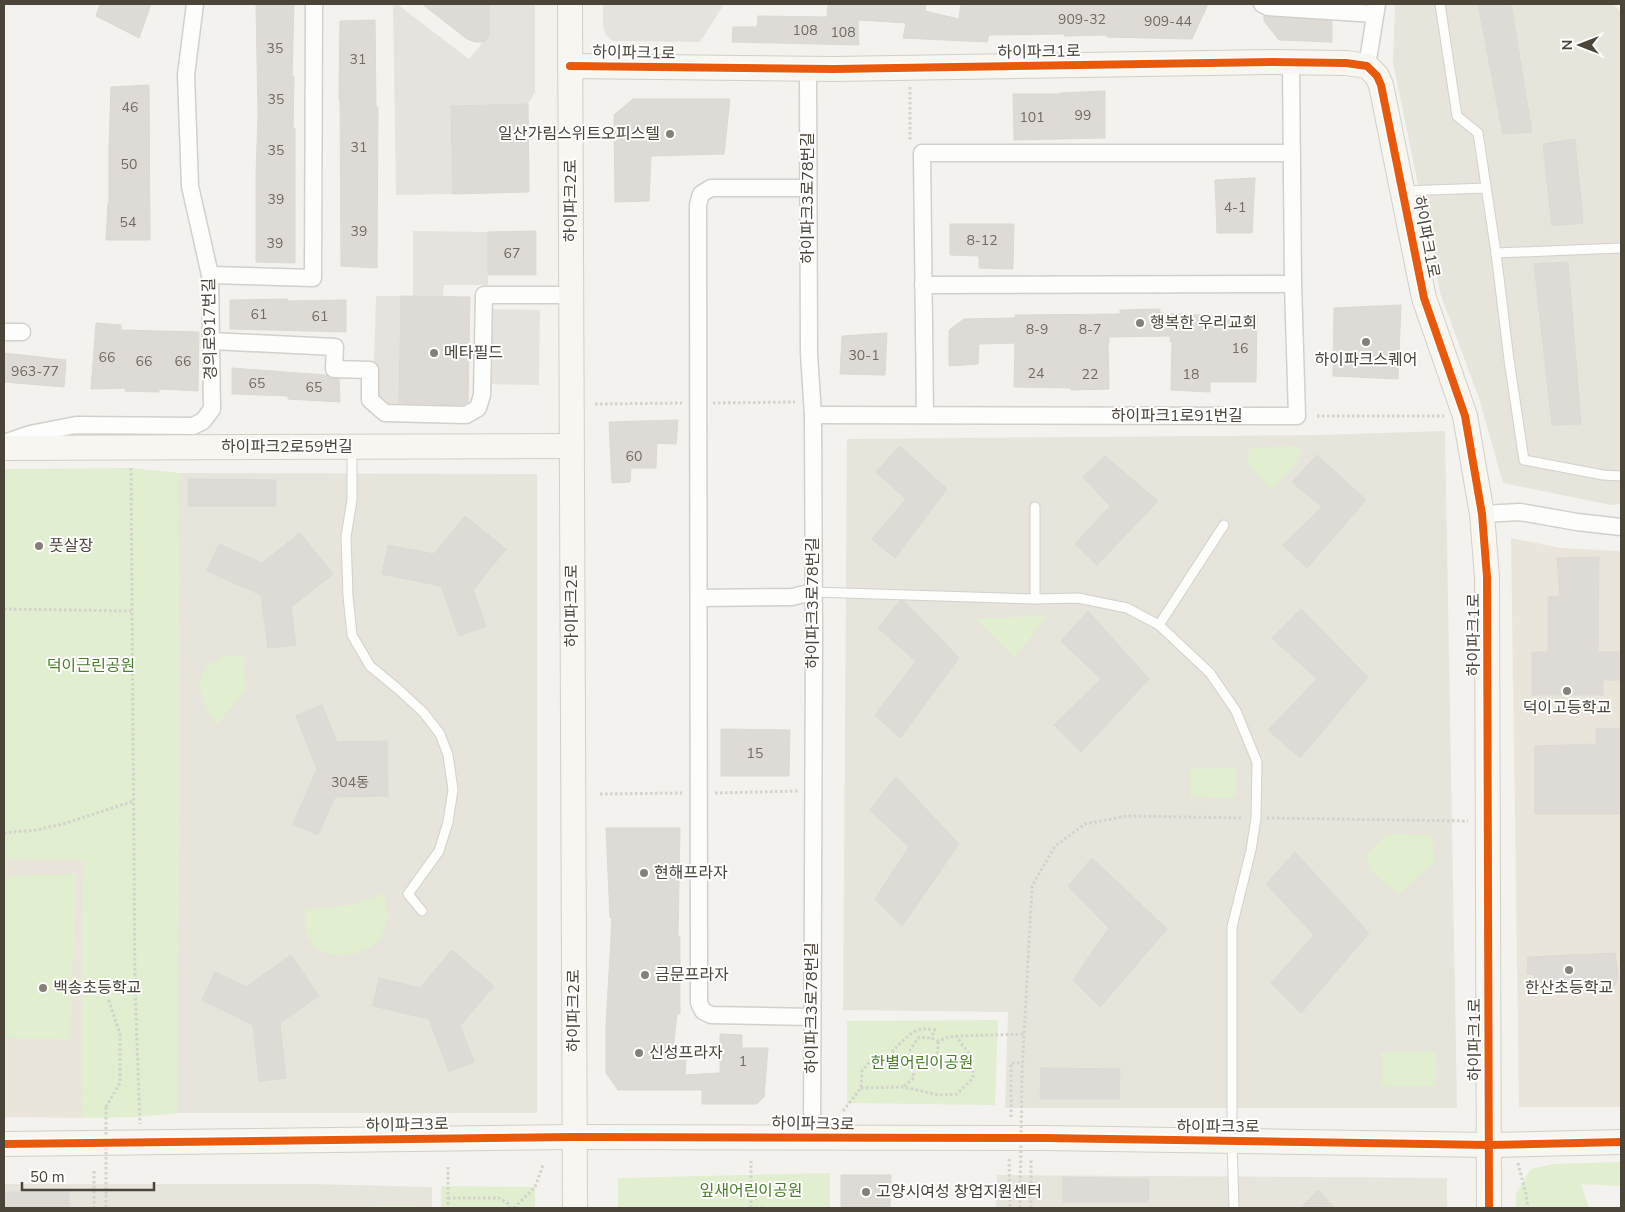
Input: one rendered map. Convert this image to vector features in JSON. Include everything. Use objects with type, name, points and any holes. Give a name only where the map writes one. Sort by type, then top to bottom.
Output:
[{"type":"street","name":"경의로917번길","points":[[4,443],[30,434],[76,425],[193,426],[203,420],[212,409],[210,275],[190,186],[186,75],[195,4]]},
{"type":"street","points":[[210,275],[313,278],[314,4]]},
{"type":"street","name":"하이파크2로","points":[[570,4],[575,1208]]},
{"type":"street","points":[[1262,4],[1268,7],[1376,9],[1367,66]]},
{"type":"street","name":"하이파크1로","points":[[570,66],[808,69],[1291,62],[1367,66],[1378,76],[1424,298],[1464,416],[1482,514],[1487,577],[1489,1208]]},
{"type":"street","name":"하이파크1로91번길","points":[[813,415],[1296,416],[1291,62]]},
{"type":"street","name":"하이파크3로78번길","points":[[808,69],[809,354],[813,415],[812,1137]]},
{"type":"street","points":[[924,415],[922,153],[1292,153]]},
{"type":"street","points":[[808,188],[711,188],[702,194],[698,205],[699,1003],[703,1011],[711,1016],[811,1017]]},
{"type":"street","points":[[923,284],[1293,284]]},
{"type":"street","points":[[212,341],[335,347],[334,369],[370,370],[370,400],[385,413],[466,415],[478,408],[482,395],[484,296],[571,295]]},
{"type":"street","points":[[4,332],[22,332]]},
{"type":"street","name":"하이파크2로59번길","points":[[4,448],[571,446]]},
{"type":"street","points":[[1482,514],[1520,512],[1577,522],[1621,526]]},
{"type":"street","points":[[699,598],[792,597],[813,592]]},
{"type":"street","name":"하이파크3로","points":[[4,1144],[574,1137],[1044,1138],[1489,1145],[1621,1142]]},
{"type":"lane","points":[[1440,4],[1457,116],[1478,133],[1496,253],[1508,360],[1524,460],[1604,475],[1621,476]]},
{"type":"lane","points":[[1403,191],[1486,188]]},
{"type":"lane","points":[[1496,253],[1621,248]]},
{"type":"lane","points":[[352,447],[352,500],[346,537],[348,596],[352,635],[370,666],[424,713],[440,734],[448,754],[453,790],[448,822],[439,851],[408,894],[422,911]]},
{"type":"lane","points":[[1035,507],[1035,599]]},
{"type":"lane","points":[[1159,625],[1224,525]]},
{"type":"lane","points":[[813,592],[1035,599],[1078,598],[1127,608],[1159,625],[1210,674],[1236,711],[1257,762],[1256,818],[1232,927],[1232,1140],[1234,1208]]},
{"type":"path","points":[[910,85],[910,142]]},
{"type":"path","points":[[708,403],[795,402]]},
{"type":"path","points":[[595,404],[688,403]]},
{"type":"path","points":[[1317,416],[1450,416]]},
{"type":"path","points":[[131,460],[135,988],[140,1124]]},
{"type":"path","points":[[4,609],[133,611]]},
{"type":"path","points":[[709,793],[798,791]]},
{"type":"path","points":[[600,794],[689,793]]},
{"type":"path","points":[[4,833],[36,830],[63,824],[134,801]]},
{"type":"path","points":[[1020,1208],[1022,1073],[1032,886],[1055,846],[1085,824],[1127,816],[1470,820]]},
{"type":"path","points":[[106,1208],[106,1107],[120,1084],[120,1034],[108,998]]},
{"type":"path","points":[[843,1111],[861,1088],[862,1071],[874,1057],[886,1058],[909,1034],[919,1029],[934,1030],[931,1038]]},
{"type":"path","points":[[904,1087],[914,1078],[910,1050],[919,1037],[938,1041],[956,1036],[1024,1034]]},
{"type":"path","points":[[861,1088],[904,1087],[939,1095],[957,1094],[973,1078],[972,1058],[956,1036]]},
{"type":"path","points":[[912,1067],[924,1066],[934,1061],[939,1052],[938,1041]]},
{"type":"path","points":[[1011,1117],[1011,1063],[1023,1063]]},
{"type":"path","points":[[1517,1158],[1528,1208]]},
{"type":"path","points":[[1009,1159],[1010,1208]]},
{"type":"path","points":[[1031,1159],[1031,1208]]},
{"type":"path","points":[[751,1160],[751,1208]]},
{"type":"path","points":[[514,1208],[535,1187],[544,1165]]},
{"type":"path","points":[[448,1167],[448,1208]]},
{"type":"path","points":[[94,1171],[94,1208]]},
{"type":"path","points":[[448,1198],[499,1198],[509,1204],[510,1208]]},
{"type":"path","points":[[755,1208],[765,1208]]},
{"type":"shaded area","points":[[393,4],[397,4],[469,59],[489,35],[489,4],[535,4],[535,92],[528,104],[451,106],[453,194],[396,195]]},
{"type":"shaded area","points":[[603,4],[724,4],[700,42],[612,41],[605,34]]},
{"type":"shaded area","points":[[1395,4],[1612,4],[1621,11],[1621,504],[1611,505],[1503,483],[1479,398],[1440,293],[1393,62]]},
{"type":"shaded area","points":[[413,231],[488,232],[488,285],[444,285],[443,296],[413,296]]},
{"type":"shaded area","points":[[376,296],[401,296],[399,410],[386,409],[373,398]]},
{"type":"shaded area","points":[[489,309],[540,310],[539,385],[488,384]]},
{"type":"shaded area","points":[[1445,431],[1457,1108],[1005,1108],[1008,1012],[843,1010],[847,439],[1318,435]]},
{"type":"shaded area","points":[[179,473],[537,474],[537,1113],[178,1113]]},
{"type":"shaded area","points":[[1511,538],[1561,548],[1621,551],[1621,1107],[1519,1107]]},
{"type":"shaded area","name":"백송초등학교","points":[[4,859],[83,859],[82,1118],[4,1117]]},
{"type":"shaded area","points":[[997,1175],[1447,1178],[1447,1208],[996,1208]]},
{"type":"shaded area","points":[[4,1184],[311,1184],[432,1187],[432,1208],[4,1208]]},
{"type":"green space","points":[[1300,446],[1299,459],[1272,491],[1248,463],[1249,448]]},
{"type":"green space","name":"덕이근린공원","points":[[131,468],[179,473],[178,1113],[140,1117],[82,1118],[83,860],[4,859],[4,469]]},
{"type":"green space","points":[[1048,615],[1015,657],[976,619]]},
{"type":"green space","points":[[225,655],[244,657],[245,691],[217,725],[205,708],[199,684],[206,666]]},
{"type":"green space","points":[[1236,768],[1236,798],[1190,797],[1190,769]]},
{"type":"green space","points":[[1387,834],[1432,835],[1435,861],[1399,895],[1370,870],[1366,856]]},
{"type":"green space","points":[[76,874],[70,1039],[4,1038],[4,876]]},
{"type":"green space","points":[[384,893],[387,911],[386,924],[378,941],[367,949],[348,955],[329,954],[320,950],[307,936],[305,909],[354,904]]},
{"type":"green space","name":"한별어린이공원","points":[[998,1020],[995,1105],[847,1103],[847,1021]]},
{"type":"green space","points":[[1436,1051],[1435,1086],[1381,1087],[1381,1052]]},
{"type":"green space","points":[[1621,1162],[1621,1186],[1581,1184],[1589,1208],[1516,1208],[1516,1194],[1531,1169],[1553,1164]]},
{"type":"green space","name":"잎새어린이공원","points":[[830,1173],[830,1208],[618,1208],[618,1178]]},
{"type":"green space","points":[[441,1186],[535,1187],[535,1208],[441,1208]]},
{"type":"green space","points":[[415,1205],[415,1208],[372,1208],[372,1206]]},
{"type":"building","points":[[100,4],[151,4],[139,38],[96,16]]},
{"type":"building","points":[[256,4],[294,4],[292,76],[294,76],[293,128],[295,128],[295,263],[256,262],[258,115]]},
{"type":"building","points":[[422,4],[489,4],[489,36],[484,42],[475,42],[467,39]]},
{"type":"building","points":[[828,4],[926,4],[925,11],[959,19],[961,4],[1208,4],[1192,39],[1107,37],[1107,35],[1064,36],[1064,34],[989,35],[987,42],[903,38],[906,23],[858,20],[859,45],[732,42],[733,27],[757,27],[758,16],[827,17]]},
{"type":"building","points":[[1478,4],[1511,4],[1532,132],[1503,134]]},
{"type":"building","points":[[1264,16],[1332,21],[1332,42],[1279,40],[1264,21]]},
{"type":"building","points":[[375,20],[376,107],[378,107],[377,268],[341,266],[340,21]]},
{"type":"building","points":[[149,85],[150,240],[106,240],[109,203],[111,87]]},
{"type":"building","points":[[1105,91],[1105,138],[1014,140],[1013,94],[1060,94]]},
{"type":"building","name":"일산가림스위트오피스텔","points":[[633,99],[730,99],[724,154],[651,156],[649,201],[615,202],[614,115]]},
{"type":"building","points":[[528,104],[529,192],[453,194],[451,106]]},
{"type":"building","points":[[1575,139],[1583,223],[1552,226],[1543,144]]},
{"type":"building","points":[[1255,178],[1252,233],[1217,233],[1215,180]]},
{"type":"building","points":[[950,224],[1014,224],[1013,269],[979,268],[979,256],[950,255]]},
{"type":"building","points":[[536,231],[536,275],[488,275],[488,232]]},
{"type":"building","points":[[1568,262],[1581,424],[1552,425],[1534,264]]},
{"type":"building","name":"메타필드","points":[[401,296],[470,297],[468,402],[463,405],[399,403]]},
{"type":"building","points":[[288,299],[288,301],[346,300],[346,332],[230,329],[230,300]]},
{"type":"building","name":"하이파크스퀘어","points":[[1401,305],[1398,379],[1333,376],[1334,308]]},
{"type":"building","points":[[1160,309],[1160,313],[1223,316],[1257,314],[1256,382],[1210,382],[1210,392],[1171,390],[1172,342],[1170,342],[1170,336],[1109,337],[1109,389],[1071,390],[1071,388],[1014,387],[1015,343],[979,344],[978,364],[949,366],[949,330],[964,319],[1015,318],[1015,315],[1120,314],[1120,310]]},
{"type":"building","points":[[96,323],[121,325],[121,330],[199,332],[198,391],[159,389],[159,392],[125,391],[126,388],[91,389]]},
{"type":"building","points":[[887,333],[885,375],[840,374],[842,336]]},
{"type":"building","points":[[4,353],[66,360],[64,387],[4,382]]},
{"type":"building","points":[[232,368],[326,375],[329,378],[339,379],[340,402],[288,399],[288,396],[232,394]]},
{"type":"building","points":[[678,420],[676,444],[657,443],[656,468],[631,468],[630,482],[612,483],[609,422]]},
{"type":"building","points":[[900,446],[947,489],[895,558],[872,539],[906,499],[876,472]]},
{"type":"building","points":[[1317,455],[1366,500],[1307,568],[1283,545],[1322,507],[1292,482]]},
{"type":"building","points":[[1105,456],[1158,501],[1097,565],[1075,544],[1110,506],[1083,477]]},
{"type":"building","points":[[188,479],[276,480],[276,506],[188,506]]},
{"type":"building","points":[[465,516],[506,549],[473,590],[486,626],[459,636],[441,586],[382,574],[388,545],[434,554]]},
{"type":"building","points":[[300,533],[333,574],[291,607],[296,645],[268,648],[261,595],[207,571],[219,544],[262,563]]},
{"type":"building","points":[[1599,557],[1598,652],[1621,652],[1621,680],[1603,680],[1603,695],[1532,695],[1532,652],[1548,652],[1548,597],[1560,596],[1557,558]]},
{"type":"building","points":[[900,601],[904,601],[959,658],[900,738],[875,715],[916,661],[878,628]]},
{"type":"building","points":[[1301,609],[1368,677],[1300,758],[1268,730],[1317,679],[1272,638]]},
{"type":"building","points":[[1088,611],[1149,679],[1081,752],[1054,725],[1101,679],[1061,641]]},
{"type":"building","points":[[322,705],[337,742],[387,741],[388,796],[335,797],[318,835],[293,824],[317,769],[296,716]]},
{"type":"building","points":[[1621,728],[1621,814],[1535,814],[1535,746],[1596,744],[1596,729]]},
{"type":"building","points":[[721,729],[790,730],[789,776],[721,776]]},
{"type":"building","points":[[896,777],[959,844],[902,926],[875,899],[909,847],[870,810]]},
{"type":"building","points":[[606,828],[680,828],[678,937],[680,937],[680,1014],[677,1014],[672,1061],[686,1060],[685,1075],[720,1073],[720,1034],[742,1035],[742,1048],[768,1048],[764,1097],[757,1104],[702,1104],[702,1090],[618,1090],[606,1073],[606,1026],[612,918],[610,918]]},
{"type":"building","points":[[1295,852],[1369,933],[1301,1013],[1271,983],[1314,935],[1266,884]]},
{"type":"building","points":[[1092,858],[1167,929],[1100,1007],[1073,980],[1109,928],[1068,886]]},
{"type":"building","points":[[452,950],[494,986],[460,1026],[474,1062],[449,1072],[429,1019],[373,1006],[379,978],[420,988]]},
{"type":"building","points":[[1615,953],[1618,978],[1615,985],[1534,984],[1534,975],[1527,974],[1528,957]]},
{"type":"building","points":[[291,955],[319,996],[280,1023],[286,1078],[259,1081],[253,1025],[202,1000],[215,972],[246,987]]},
{"type":"building","points":[[1041,1068],[1120,1069],[1119,1099],[1040,1099]]},
{"type":"building","name":"고양시여성 창업지원센터","points":[[841,1175],[891,1175],[890,1208],[841,1208]]},
{"type":"building","points":[[1063,1177],[1149,1179],[1148,1202],[1063,1202]]},
{"type":"building","points":[[1318,1190],[1335,1208],[1301,1208]]},
{"type":"building","points":[[4,1192],[69,1192],[69,1208],[4,1208]]},
{"type":"cycle path","points":[[570,66],[834,69],[1272,62],[1346,63],[1367,66],[1377,76],[1381,85],[1424,298],[1465,416],[1482,514],[1487,577],[1489,1208]]},
{"type":"cycle path","points":[[4,1144],[574,1137],[1044,1138],[1489,1145],[1621,1142]]},
{"type":"place","name":"일산가림스위트오피스텔","points":[[670,134]]},
{"type":"place","name":"행복한 우리교회","points":[[1140,323]]},
{"type":"place","name":"하이파크스퀘어","points":[[1366,342]]},
{"type":"place","name":"메타필드","points":[[434,353]]},
{"type":"place","name":"풋살장","points":[[39,546]]},
{"type":"place","name":"덕이고등학교","points":[[1567,691]]},
{"type":"place","name":"현해프라자","points":[[644,873]]},
{"type":"place","name":"한산초등학교","points":[[1569,970]]},
{"type":"place","name":"금문프라자","points":[[645,975]]},
{"type":"place","name":"백송초등학교","points":[[43,988]]},
{"type":"place","name":"신성프라자","points":[[639,1053]]},
{"type":"place","name":"고양시여성 창업지원센터","points":[[866,1192]]}]
